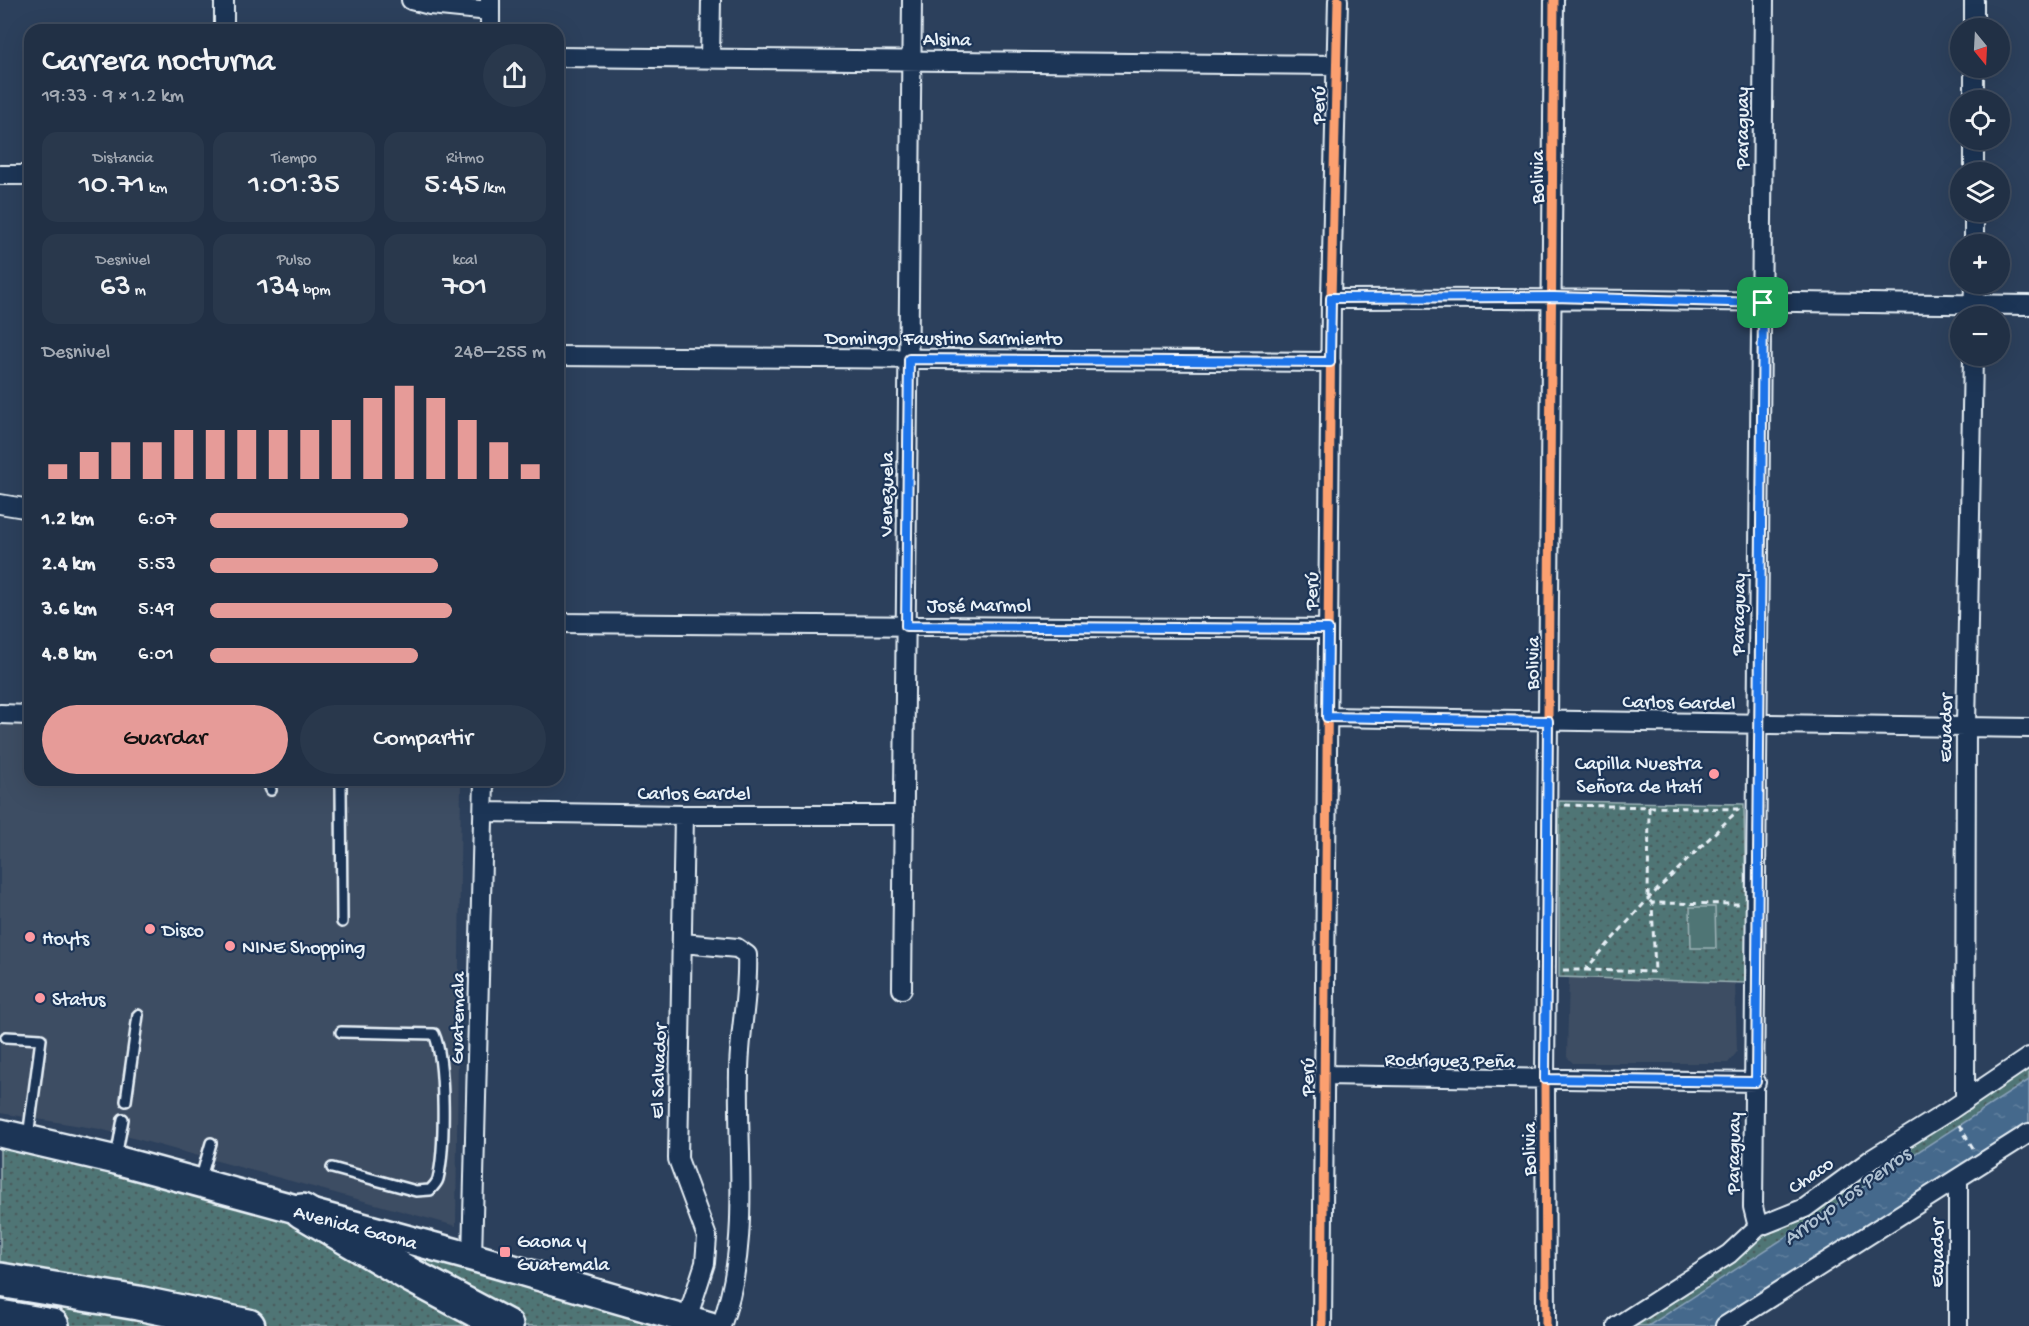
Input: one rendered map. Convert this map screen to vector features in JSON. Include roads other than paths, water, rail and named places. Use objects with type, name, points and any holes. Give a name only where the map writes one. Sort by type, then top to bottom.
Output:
[{"type":"highway","points":[[302,1211],[412,1276],[506,1326]]},
{"type":"highway","points":[[0,1280],[138,1303],[248,1326]]},
{"type":"highway","points":[[0,1317],[52,1326]]},
{"type":"street","points":[[224,0],[224,24]]},
{"type":"street","points":[[411,0],[430,5],[490,6],[490,24]]},
{"type":"street","points":[[710,58],[711,0]]},
{"type":"street","name":"Venezuela","points":[[902,989],[912,0]]},
{"type":"street","name":"Perú","points":[[1322,1326],[1330,362],[1338,0]]},
{"type":"street","name":"Bolivia","points":[[1546,1326],[1545,1079],[1554,297],[1554,0]]},
{"type":"street","name":"Paraguay","points":[[1758,1227],[1753,1207],[1756,1082],[1764,0]]},
{"type":"street","points":[[1974,0],[1974,18]]},
{"type":"street","name":"Alsina","points":[[564,57],[1336,65]]},
{"type":"street","points":[[0,175],[24,175]]},
{"type":"street","points":[[1331,298],[1554,297],[1950,310]]},
{"type":"street","points":[[2010,307],[2029,305]]},
{"type":"street","name":"Domingo Faustino Sarmiento","points":[[564,356],[1330,362]]},
{"type":"street","name":"Ecuador","points":[[1965,1101],[1966,726],[1973,366]]},
{"type":"street","points":[[0,504],[24,508]]},
{"type":"street","name":"José Marmol","points":[[564,623],[1328,629]]},
{"type":"street","points":[[0,714],[24,715]]},
{"type":"street","name":"Carlos Gardel","points":[[1327,717],[1758,726],[2029,728]]},
{"type":"street","name":"Guatemala","points":[[472,1257],[484,786]]},
{"type":"street","name":"Carlos Gardel","points":[[483,812],[904,815]]},
{"type":"street","name":"El Salvador","points":[[684,815],[678,1159],[707,1237],[699,1323]]},
{"type":"street","points":[[683,944],[737,948],[747,955],[739,1072],[741,1230],[733,1294],[721,1326]]},
{"type":"street","name":"Chaco","points":[[1617,1326],[1729,1254],[1758,1227],[1804,1208],[1872,1159],[1965,1101],[2029,1057]]},
{"type":"street","name":"Rodríguez Peña","points":[[1324,1075],[1756,1082]]},
{"type":"street","name":"Avenida Gaona","points":[[0,1133],[116,1160],[472,1257],[699,1323]]},
{"type":"street","points":[[1725,1326],[1749,1319],[2029,1133]]},
{"type":"street","name":"Ecuador","points":[[1958,1180],[1958,1326]]},
{"type":"lane","points":[[269,786],[271,790]]},
{"type":"lane","points":[[341,786],[342,922]]},
{"type":"lane","points":[[126,1101],[138,1015]]},
{"type":"lane","points":[[332,1168],[416,1191],[430,1190],[438,1181],[442,1140],[441,1049],[434,1034],[341,1032]]},
{"type":"lane","points":[[6,1037],[41,1039],[27,1139]]},
{"type":"lane","points":[[116,1160],[123,1119]]},
{"type":"lane","points":[[199,1183],[211,1143]]},
{"type":"water","points":[[2029,1080],[2029,1123],[1718,1326],[1648,1326]]},
{"type":"place","name":"Capilla Nuestra Señora de Itatí","points":[[1714,774]]},
{"type":"place","name":"Disco","points":[[150,929]]},
{"type":"place","name":"Hoyts","points":[[30,937]]},
{"type":"place","name":"NINE Shopping","points":[[230,946]]},
{"type":"place","name":"Status","points":[[40,998]]},
{"type":"place","name":"Gaona y Guatemala","points":[[505,1252]]},
{"type":"water label","name":"Arroyo Los Perros","points":[[1846,1195]]}]
